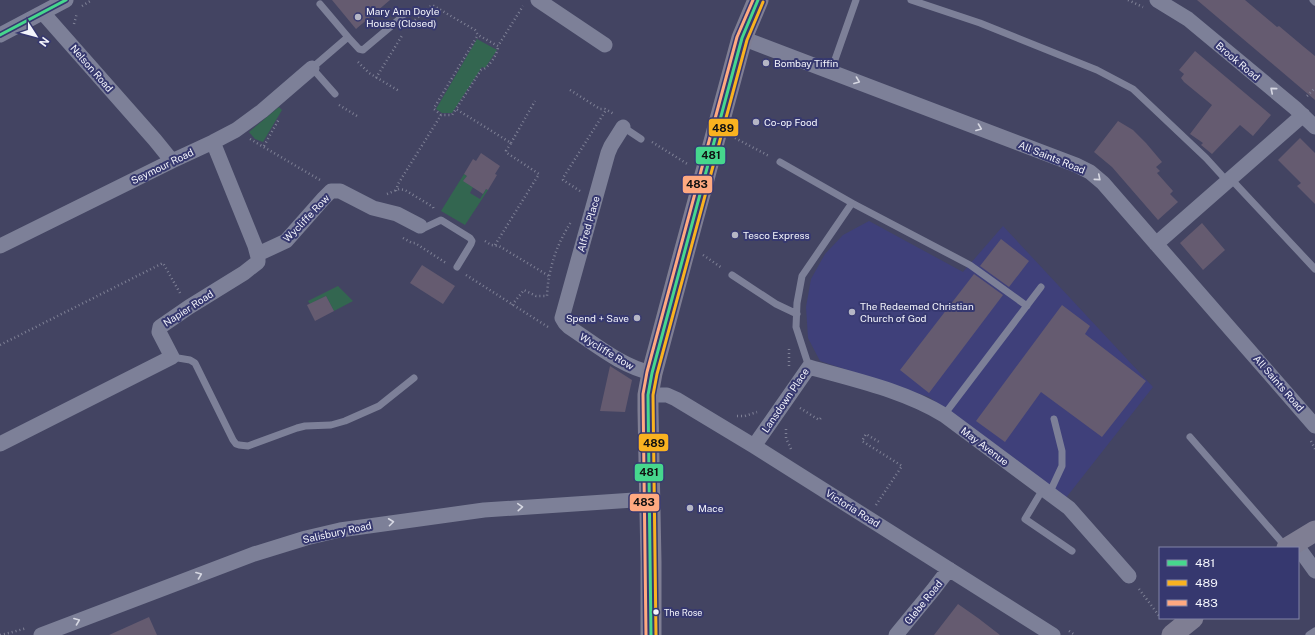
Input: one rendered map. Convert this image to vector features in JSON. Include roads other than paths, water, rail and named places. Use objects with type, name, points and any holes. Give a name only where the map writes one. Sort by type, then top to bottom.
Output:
[{"type":"street","points":[[0,35],[66,0]]},
{"type":"street","points":[[651,635],[652,562],[649,499],[648,395],[652,373],[742,38],[758,0]]},
{"type":"street","name":"Brook Road","points":[[1157,0],[1188,19],[1315,126]]},
{"type":"street","points":[[532,1],[605,45]]},
{"type":"street","name":"Nelson Road","points":[[43,12],[172,161]]},
{"type":"street","name":"All Saints Road","points":[[742,38],[1086,170],[1103,183],[1315,426]]},
{"type":"street","name":"Seymour Road","points":[[0,246],[213,142],[252,119],[312,68]]},
{"type":"street","points":[[1156,244],[1303,115]]},
{"type":"street","name":"Alfred Place","points":[[559,326],[608,153],[623,127]]},
{"type":"street","points":[[213,142],[258,254]]},
{"type":"street","name":"Wycliffe Row","points":[[258,254],[286,241],[324,198],[331,191],[335,190],[344,192],[373,208],[397,214],[420,226]]},
{"type":"street","name":"Napier Road","points":[[172,357],[159,332],[159,328],[254,266],[258,261],[258,254]]},
{"type":"street","name":"Wycliffe Row","points":[[559,326],[569,327],[633,367],[652,373]]},
{"type":"street","points":[[0,444],[172,357]]},
{"type":"street","name":"May Avenue","points":[[809,367],[896,393],[926,404],[944,415],[1069,508],[1129,576]]},
{"type":"street","name":"Lansdown Place","points":[[754,446],[809,367]]},
{"type":"street","name":"Victoria Road","points":[[648,395],[667,396],[676,399],[949,568],[1052,635]]},
{"type":"street","name":"Salisbury Road","points":[[41,635],[254,554],[306,538],[340,530],[484,510],[649,499]]},
{"type":"street","points":[[1289,546],[1315,531]]},
{"type":"street","points":[[1299,556],[1315,571]]},
{"type":"street","name":"Glebe Road","points":[[896,635],[934,590],[949,568]]},
{"type":"street","points":[[1172,635],[1192,619]]},
{"type":"lane","points":[[831,71],[856,0]]},
{"type":"lane","points":[[911,0],[980,23],[1090,67],[1133,89],[1229,180],[1315,269]]},
{"type":"lane","points":[[320,4],[348,37],[359,49],[362,50],[402,17]]},
{"type":"lane","points":[[334,98],[312,68],[348,37]]},
{"type":"lane","points":[[623,127],[641,139]]},
{"type":"lane","points":[[780,162],[852,203],[970,265],[1027,306]]},
{"type":"lane","name":"Lansdown Place","points":[[809,367],[796,327],[797,303],[802,276],[852,203]]},
{"type":"lane","points":[[420,226],[424,228],[441,220],[471,239],[471,244],[458,269]]},
{"type":"lane","points":[[732,276],[776,304],[796,314]]},
{"type":"lane","points":[[944,415],[1041,287]]},
{"type":"lane","points":[[172,357],[190,360],[195,364],[232,440],[236,444],[243,446],[254,444],[305,426],[331,425],[344,421],[379,406],[414,378]]},
{"type":"lane","points":[[1054,419],[1062,451],[1062,466],[1025,519],[1072,551]]},
{"type":"lane","points":[[1190,437],[1289,546]]},
{"type":"lane","points":[[1309,635],[1315,631]]},
{"type":"place","name":"Mary Ann Doyle House (Closed)","points":[[358,17]]},
{"type":"place","name":"Bombay Tiffin","points":[[766,63]]},
{"type":"place","name":"Co-op Food","points":[[756,122]]},
{"type":"place","name":"Tesco Express","points":[[735,235]]},
{"type":"place","name":"The Redeemed Christian Church of God","points":[[852,312]]},
{"type":"place","name":"Spend + Save","points":[[637,318]]},
{"type":"place","name":"Mace","points":[[690,508]]},
{"type":"place","name":"The Rose","points":[[656,612]]}]
